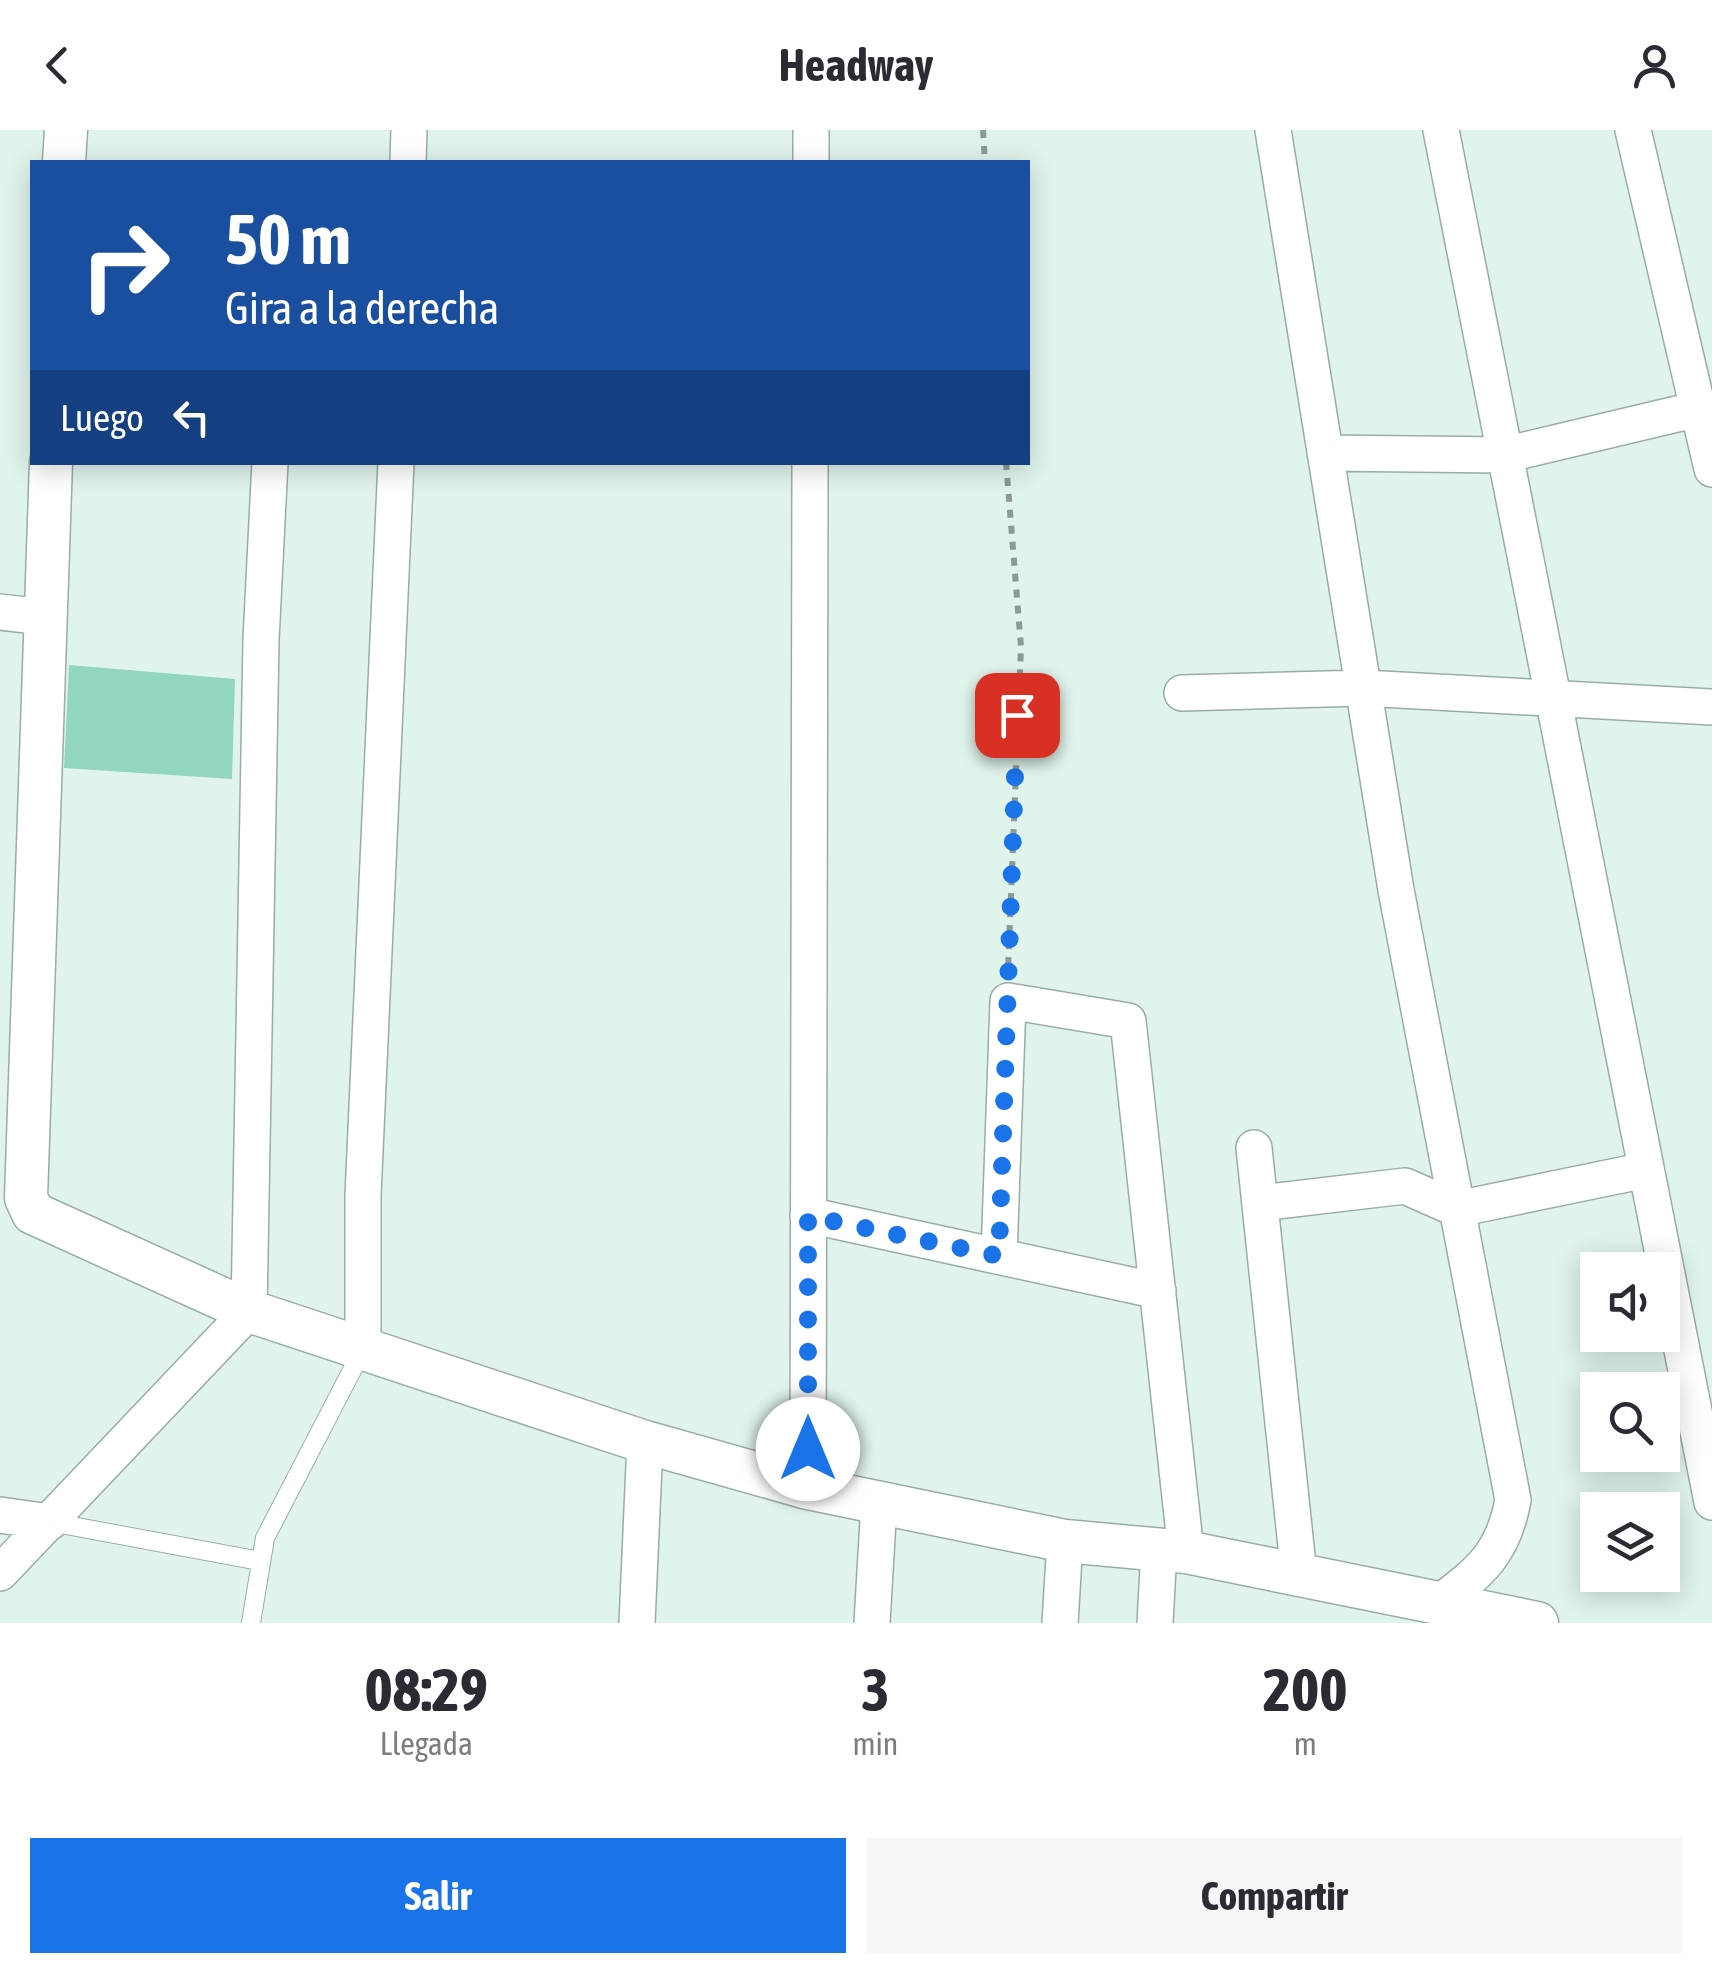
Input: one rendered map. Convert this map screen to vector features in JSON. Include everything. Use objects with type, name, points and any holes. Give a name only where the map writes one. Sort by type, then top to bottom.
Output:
[{"type":"street","points":[[64,160],[66,130]]},
{"type":"street","points":[[408,160],[409,130]]},
{"type":"street","points":[[811,130],[811,160]]},
{"type":"street","points":[[1274,130],[1396,890],[1513,1500],[1506,1535],[1497,1548],[1479,1573],[1439,1603]]},
{"type":"street","points":[[1441,130],[1712,1502]]},
{"type":"street","points":[[1633,130],[1712,469]]},
{"type":"street","points":[[1325,453],[1504,456],[1698,410]]},
{"type":"street","points":[[50,465],[26,1198],[33,1214],[249,1311],[645,1442],[808,1488],[1065,1540],[1172,1550],[1537,1623]]},
{"type":"street","points":[[0,1573],[249,1311],[261,640],[270,465]]},
{"type":"street","points":[[362,1349],[364,1196],[396,465]]},
{"type":"street","points":[[808,1488],[810,465]]},
{"type":"street","points":[[0,612],[44,617]]},
{"type":"street","points":[[1182,693],[1363,688],[1712,706]]},
{"type":"street","points":[[999,1256],[1008,1001],[1128,1021],[1158,1291],[1172,1550],[1156,1623]]},
{"type":"street","points":[[1254,1148],[1299,1575]]},
{"type":"street","points":[[1260,1203],[1406,1186],[1457,1209],[1646,1170]]},
{"type":"street","points":[[808,1216],[1158,1291]]},
{"type":"street","points":[[637,1623],[645,1442]]},
{"type":"street","points":[[872,1623],[879,1503]]},
{"type":"street","points":[[0,1515],[50,1522]]},
{"type":"street","points":[[1060,1623],[1065,1540]]},
{"type":"lane","points":[[251,1623],[266,1538],[362,1349]]},
{"type":"lane","points":[[50,1522],[260,1561]]},
{"type":"path","points":[[982,130],[984,160]]},
{"type":"path","points":[[1006,465],[1021,647],[1008,1001]]},
{"type":"green space","points":[[69,665],[235,679],[232,779],[64,768]]},
{"type":"route","points":[[808,1449],[808,1216],[999,1256],[1017,715]]}]
